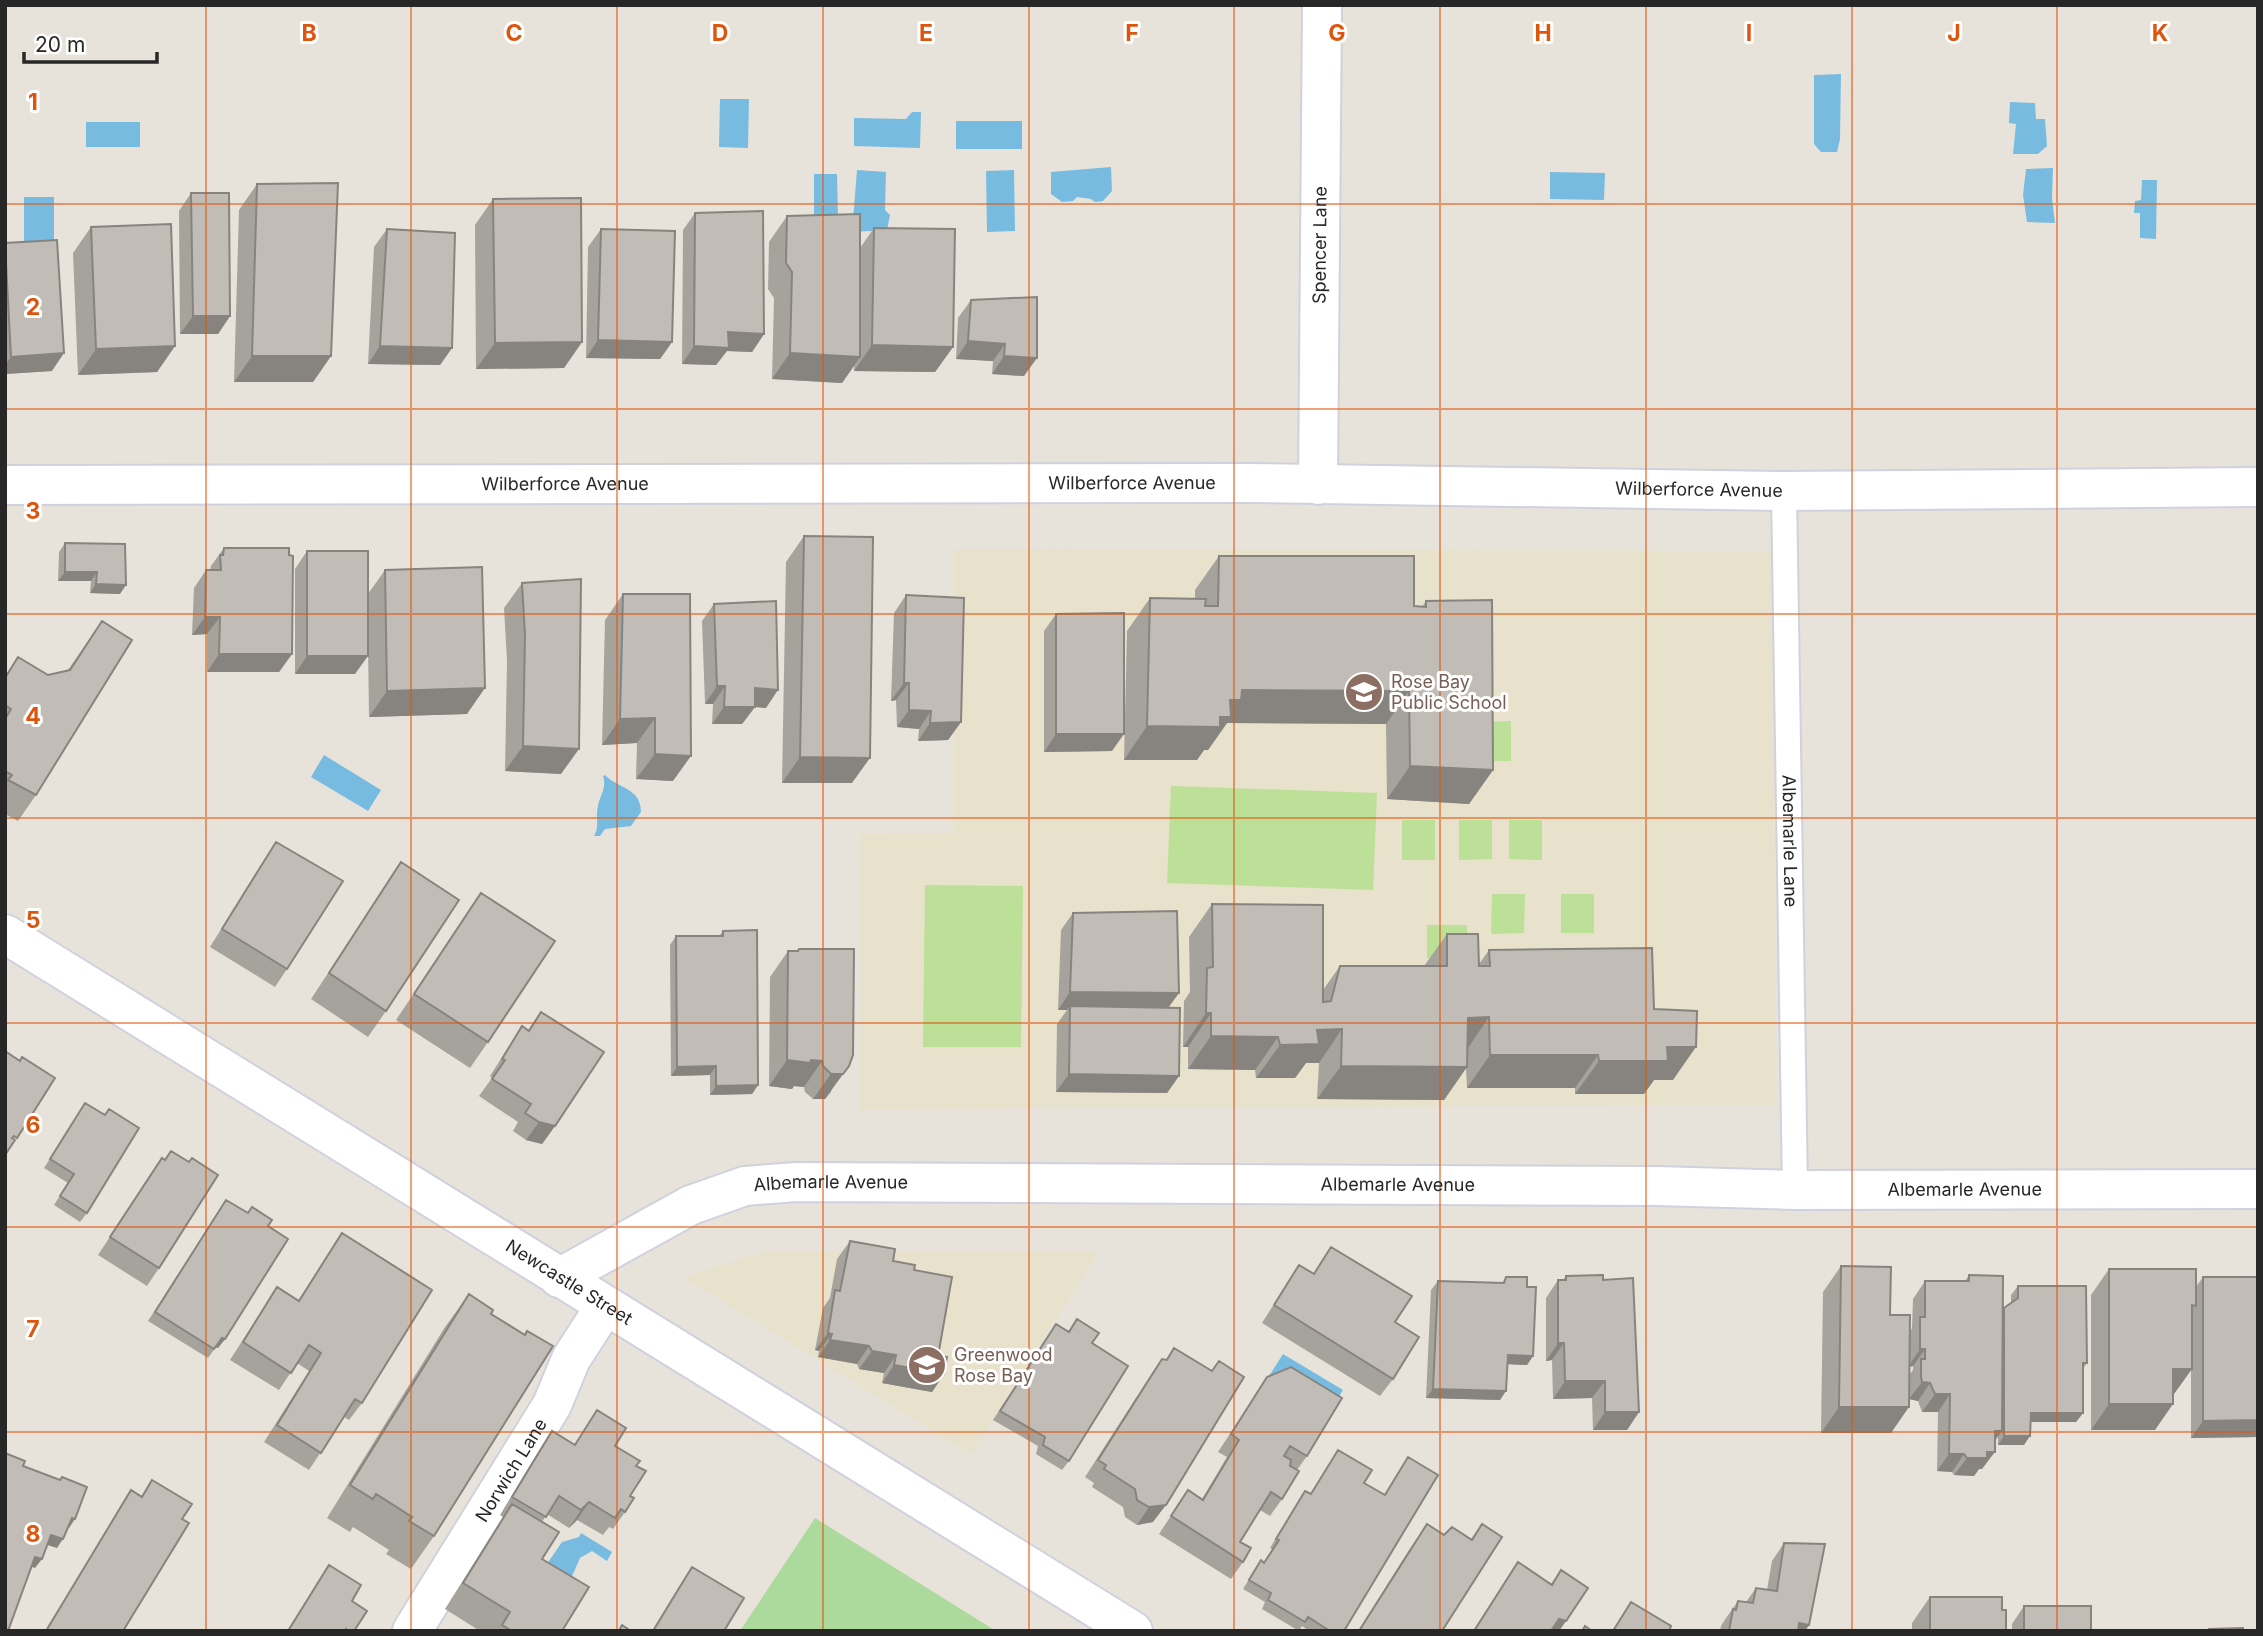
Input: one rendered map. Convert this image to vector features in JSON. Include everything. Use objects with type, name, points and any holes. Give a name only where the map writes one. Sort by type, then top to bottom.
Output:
[{"type":"street","name":"Spencer Lane","points":[[1318,485],[1322,5]]},
{"type":"street","name":"Wilberforce Avenue","points":[[5,485],[1248,482],[1784,491],[2258,487]]},
{"type":"street","name":"Newcastle Street","points":[[5,934],[1133,1631]]},
{"type":"street","name":"Albemarle Avenue","points":[[559,1278],[691,1205],[745,1186],[796,1182],[1642,1186],[1794,1190],[2258,1189]]},
{"type":"street","name":"Norwich Lane","points":[[412,1631],[552,1405],[571,1359],[605,1306]]},
{"type":"lane","name":"Albemarle Lane","points":[[1784,491],[1794,1190]]},
{"type":"shaded area","name":"Rose Bay Public School","points":[[954,549],[1773,551],[1776,1105],[860,1109],[861,834],[954,833]]},
{"type":"shaded area","name":"Greenwood Rose Bay","points":[[770,1251],[1099,1252],[971,1454],[683,1277]]},
{"type":"green space","points":[[1511,721],[1511,761],[1478,761],[1478,722]]},
{"type":"green space","points":[[1171,786],[1377,793],[1373,890],[1167,883]]},
{"type":"green space","points":[[1402,820],[1435,820],[1435,860],[1402,860]]},
{"type":"green space","points":[[1459,820],[1492,820],[1492,859],[1459,860]]},
{"type":"green space","points":[[1509,820],[1542,820],[1542,860],[1509,859]]},
{"type":"green space","points":[[925,885],[1023,886],[1021,1047],[923,1047]]},
{"type":"green space","points":[[1492,894],[1525,894],[1524,933],[1491,934]]},
{"type":"green space","points":[[1561,894],[1594,894],[1594,933],[1561,933]]},
{"type":"green space","points":[[1427,925],[1467,925],[1467,958],[1427,958]]},
{"type":"green space","points":[[815,1518],[996,1631],[740,1631]]},
{"type":"water","points":[[1841,74],[1840,139],[1837,152],[1821,152],[1814,144],[1814,75]]},
{"type":"water","points":[[720,99],[749,99],[748,148],[719,147]]},
{"type":"water","points":[[2010,102],[2035,103],[2036,119],[2045,119],[2047,146],[2038,154],[2013,154],[2016,124],[2009,123]]},
{"type":"water","points":[[912,112],[921,112],[920,148],[854,146],[854,118],[906,119]]},
{"type":"water","points":[[956,121],[1022,121],[1022,149],[956,149]]},
{"type":"water","points":[[86,122],[140,122],[140,147],[86,147]]},
{"type":"water","points":[[1111,167],[1112,191],[1103,201],[1095,202],[1077,197],[1073,201],[1062,202],[1051,194],[1051,172]]},
{"type":"water","points":[[2053,168],[2055,223],[2027,222],[2023,195],[2026,169]]},
{"type":"water","points":[[857,170],[886,172],[885,210],[890,215],[887,230],[852,232]]},
{"type":"water","points":[[1014,170],[1015,231],[987,232],[986,171]]},
{"type":"water","points":[[1550,172],[1605,173],[1604,200],[1550,199]]},
{"type":"water","points":[[814,174],[837,174],[838,218],[814,218]]},
{"type":"water","points":[[2142,180],[2157,180],[2156,239],[2140,238],[2140,213],[2134,213],[2135,201],[2141,200]]},
{"type":"water","points":[[24,197],[54,197],[54,260],[24,260]]},
{"type":"water","points":[[324,755],[381,790],[368,811],[311,777]]},
{"type":"water","points":[[603,776],[633,793],[640,804],[641,812],[631,826],[605,829],[600,836],[594,836],[598,806],[604,788]]},
{"type":"water","points":[[1283,1354],[1343,1390],[1329,1413],[1269,1376]]},
{"type":"water","points":[[581,1533],[612,1552],[607,1561],[592,1551],[580,1558],[566,1590],[540,1574],[562,1542],[579,1537]]},
{"type":"building","points":[[338,183],[331,356],[252,356],[257,184]]},
{"type":"building","points":[[191,193],[229,193],[230,316],[193,316]]},
{"type":"building","points":[[581,198],[582,342],[495,343],[493,199]]},
{"type":"building","points":[[763,211],[764,334],[728,332],[729,348],[694,346],[695,213]]},
{"type":"building","points":[[860,214],[860,357],[790,353],[792,272],[786,263],[787,216]]},
{"type":"building","points":[[171,224],[175,346],[96,349],[91,227]]},
{"type":"building","points":[[874,228],[955,229],[953,347],[872,345]]},
{"type":"building","points":[[387,229],[455,233],[452,348],[380,346]]},
{"type":"building","points":[[601,229],[675,231],[672,342],[598,340]]},
{"type":"building","points":[[57,240],[64,353],[11,357],[5,243]]},
{"type":"building","points":[[1037,297],[1037,358],[1004,356],[1005,344],[968,341],[971,300]]},
{"type":"building","points":[[804,536],[873,537],[870,758],[800,757]]},
{"type":"building","points":[[65,543],[125,544],[126,585],[96,584],[97,572],[65,572]]},
{"type":"building","points":[[224,548],[289,548],[289,555],[293,556],[292,654],[219,654],[220,617],[205,617],[206,570],[221,570],[220,555],[223,555]]},
{"type":"building","points":[[307,551],[368,551],[368,656],[307,656]]},
{"type":"building","points":[[1219,556],[1414,556],[1414,606],[1426,607],[1426,601],[1492,600],[1493,770],[1410,766],[1409,691],[1242,690],[1241,700],[1230,700],[1231,717],[1220,717],[1220,727],[1147,726],[1150,598],[1206,599],[1205,606],[1218,606]]},
{"type":"building","points":[[482,567],[485,688],[387,691],[385,570]]},
{"type":"building","points":[[581,579],[579,749],[523,746],[525,635],[522,583]]},
{"type":"building","points":[[623,594],[690,594],[691,756],[655,754],[655,718],[620,719]]},
{"type":"building","points":[[906,595],[964,598],[961,722],[930,723],[931,711],[909,710],[909,683],[904,683]]},
{"type":"building","points":[[776,601],[778,690],[755,688],[755,707],[724,707],[725,686],[717,686],[714,604]]},
{"type":"building","points":[[1124,613],[1124,734],[1056,734],[1056,614]]},
{"type":"building","points":[[102,621],[132,640],[36,795],[8,780],[12,775],[5,771],[5,719],[11,709],[5,705],[5,678],[18,657],[48,675],[70,670]]},
{"type":"building","points":[[276,842],[343,881],[287,969],[222,929]]},
{"type":"building","points":[[401,862],[459,900],[386,1011],[329,973]]},
{"type":"building","points":[[481,893],[555,941],[488,1042],[414,994]]},
{"type":"building","points":[[1212,904],[1323,905],[1323,1002],[1331,1001],[1340,966],[1447,966],[1447,934],[1478,934],[1479,966],[1490,966],[1489,950],[1652,948],[1654,1009],[1697,1011],[1696,1047],[1667,1047],[1668,1061],[1599,1061],[1598,1055],[1490,1055],[1489,1017],[1468,1018],[1467,1067],[1341,1066],[1342,1029],[1317,1030],[1319,1044],[1280,1045],[1278,1037],[1211,1036],[1211,1013],[1206,1013],[1207,968],[1213,967]]},
{"type":"building","points":[[1177,911],[1179,993],[1070,992],[1073,913]]},
{"type":"building","points":[[757,930],[758,1085],[716,1086],[716,1066],[677,1067],[676,936],[723,936],[723,931]]},
{"type":"building","points":[[854,949],[853,1055],[843,1074],[831,1074],[822,1061],[811,1060],[810,1063],[787,1060],[788,951]]},
{"type":"building","points":[[1070,1006],[1180,1008],[1179,1076],[1069,1074]]},
{"type":"building","points":[[541,1012],[604,1052],[555,1126],[539,1122],[525,1113],[531,1104],[492,1079],[522,1026],[529,1031]]},
{"type":"building","points":[[5,1051],[20,1061],[22,1057],[55,1078],[17,1138],[12,1138],[15,1140],[5,1155]]},
{"type":"building","points":[[85,1103],[105,1115],[109,1109],[139,1128],[87,1213],[60,1196],[74,1174],[50,1159]]},
{"type":"building","points":[[171,1151],[189,1162],[192,1158],[218,1175],[159,1268],[110,1237],[162,1158],[165,1160]]},
{"type":"building","points":[[226,1200],[248,1213],[252,1207],[272,1220],[268,1226],[288,1239],[225,1339],[222,1338],[214,1349],[155,1312]]},
{"type":"building","points":[[342,1233],[432,1290],[362,1403],[355,1399],[321,1453],[277,1425],[321,1353],[309,1345],[291,1373],[243,1342],[277,1287],[299,1301]]},
{"type":"building","points":[[850,1241],[895,1249],[893,1261],[915,1265],[914,1270],[952,1277],[938,1356],[947,1357],[944,1374],[894,1365],[896,1355],[872,1351],[869,1346],[830,1340],[832,1334],[828,1333],[835,1290],[840,1291]]},
{"type":"building","points":[[1331,1247],[1412,1296],[1395,1322],[1419,1337],[1393,1379],[1274,1305],[1299,1265],[1314,1274]]},
{"type":"building","points":[[1841,1266],[1891,1267],[1890,1315],[1910,1315],[1909,1407],[1839,1407]]},
{"type":"building","points":[[2109,1269],[2196,1269],[2196,1306],[2192,1305],[2192,1369],[2173,1369],[2173,1404],[2109,1404]]},
{"type":"building","points":[[1603,1275],[1603,1280],[1633,1278],[1639,1412],[1605,1412],[1605,1381],[1565,1381],[1564,1343],[1558,1343],[1558,1280],[1566,1280],[1566,1276]]},
{"type":"building","points":[[1969,1275],[2003,1276],[2002,1431],[1995,1431],[1995,1452],[1987,1452],[1987,1458],[1949,1454],[1950,1394],[1935,1394],[1930,1383],[1922,1382],[1921,1377],[1921,1359],[1925,1359],[1925,1349],[1920,1349],[1920,1317],[1925,1317],[1925,1281],[1969,1281]]},
{"type":"building","points":[[1506,1277],[1527,1277],[1527,1287],[1536,1287],[1533,1356],[1508,1355],[1506,1391],[1433,1389],[1438,1281],[1504,1283]]},
{"type":"building","points":[[2203,1277],[2258,1277],[2258,1420],[2203,1421]]},
{"type":"building","points":[[2018,1286],[2086,1286],[2087,1363],[2083,1363],[2083,1413],[2031,1413],[2030,1436],[2004,1436],[2004,1308],[2018,1298]]},
{"type":"building","points":[[469,1294],[493,1310],[491,1314],[525,1335],[527,1331],[553,1346],[434,1536],[409,1521],[412,1517],[376,1494],[373,1499],[350,1485]]},
{"type":"building","points":[[1077,1319],[1099,1333],[1092,1343],[1128,1366],[1069,1461],[1043,1445],[1045,1437],[1000,1411],[1056,1324],[1069,1332]]},
{"type":"building","points":[[1174,1348],[1212,1371],[1219,1361],[1244,1377],[1166,1505],[1149,1507],[1137,1500],[1135,1489],[1104,1469],[1106,1465],[1098,1460],[1162,1359],[1167,1360]]},
{"type":"building","points":[[1291,1367],[1342,1398],[1307,1456],[1290,1446],[1284,1456],[1291,1460],[1290,1466],[1299,1471],[1282,1499],[1271,1492],[1240,1542],[1251,1548],[1243,1562],[1171,1516],[1188,1490],[1203,1500],[1239,1440],[1231,1434],[1267,1377]]},
{"type":"building","points":[[597,1410],[626,1428],[615,1446],[640,1461],[636,1466],[646,1471],[630,1496],[634,1498],[625,1512],[621,1509],[615,1518],[589,1502],[581,1510],[559,1496],[546,1517],[512,1497],[552,1431],[575,1445]]},
{"type":"building","points":[[1338,1450],[1372,1470],[1364,1483],[1385,1495],[1408,1457],[1438,1475],[1344,1631],[1330,1631],[1308,1617],[1305,1622],[1268,1600],[1271,1593],[1249,1580],[1261,1560],[1264,1563],[1279,1540],[1276,1539],[1305,1491],[1311,1494]]},
{"type":"building","points":[[5,1453],[25,1461],[23,1466],[87,1487],[75,1519],[72,1518],[63,1539],[51,1535],[42,1559],[35,1557],[8,1631],[5,1631]]},
{"type":"building","points":[[152,1480],[192,1504],[182,1519],[189,1523],[123,1631],[46,1631],[131,1490],[142,1497]]},
{"type":"building","points":[[512,1504],[559,1532],[542,1559],[589,1587],[562,1631],[512,1631],[502,1625],[510,1612],[463,1583]]},
{"type":"building","points":[[1427,1524],[1444,1535],[1452,1527],[1472,1540],[1482,1524],[1502,1537],[1442,1631],[1359,1631]]},
{"type":"building","points":[[1784,1543],[1825,1544],[1809,1625],[1799,1623],[1798,1631],[1729,1631],[1733,1609],[1736,1610],[1738,1601],[1753,1603],[1756,1588],[1777,1591]]},
{"type":"building","points":[[1518,1562],[1552,1585],[1561,1570],[1588,1588],[1566,1621],[1559,1619],[1551,1631],[1474,1631]]},
{"type":"building","points":[[329,1565],[361,1585],[352,1601],[367,1611],[354,1631],[288,1631]]},
{"type":"building","points":[[692,1567],[744,1598],[724,1631],[653,1631]]},
{"type":"building","points":[[1930,1597],[2002,1597],[2002,1610],[2006,1610],[2006,1631],[1930,1631]]},
{"type":"building","points":[[1631,1602],[1671,1626],[1669,1631],[1613,1631]]},
{"type":"building","points":[[2024,1606],[2091,1606],[2091,1631],[2024,1631]]},
{"type":"building","points":[[622,1625],[631,1631],[619,1631]]},
{"type":"building","points":[[2243,1628],[2243,1631],[2209,1631],[2209,1629]]},
{"type":"place","name":"Rose Bay Public School","points":[[1364,692]]},
{"type":"place","name":"Greenwood Rose Bay","points":[[927,1365]]}]
